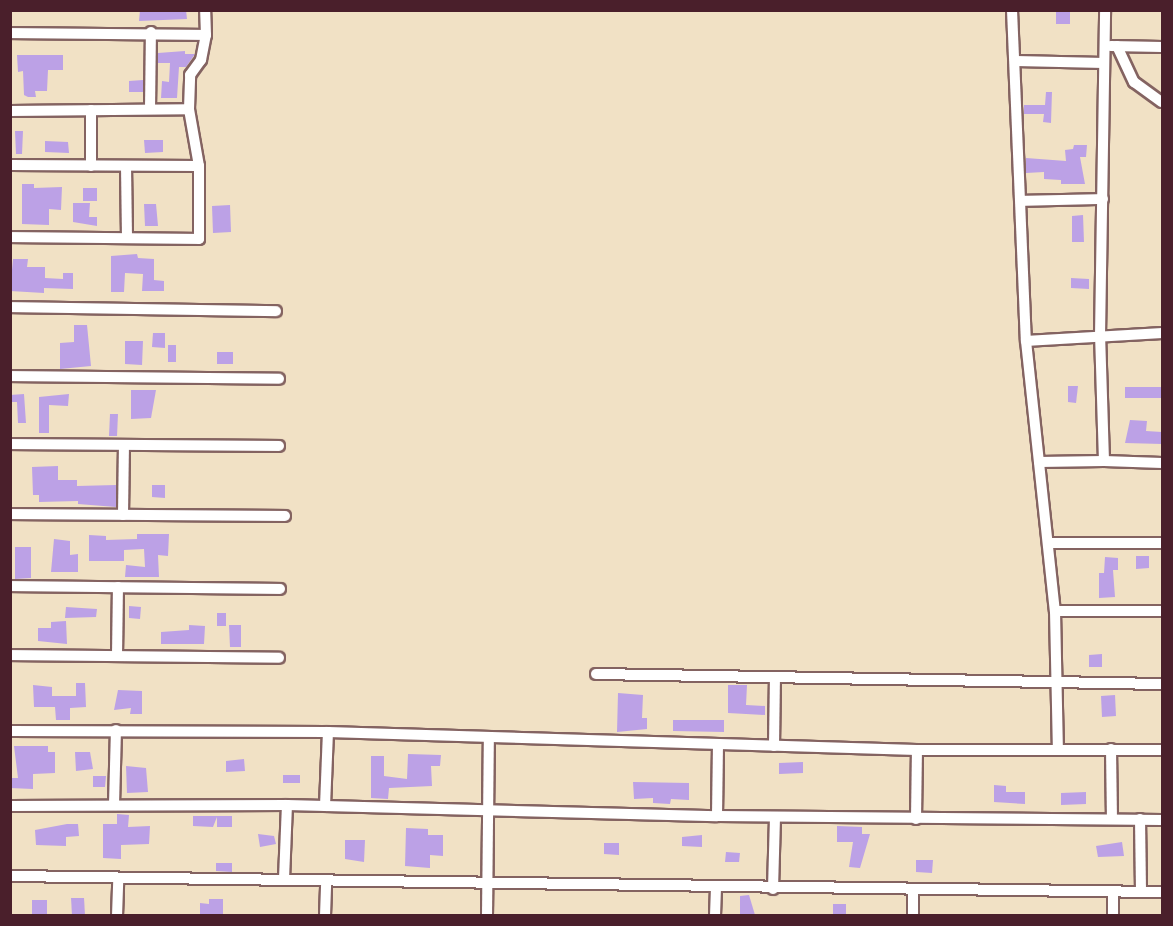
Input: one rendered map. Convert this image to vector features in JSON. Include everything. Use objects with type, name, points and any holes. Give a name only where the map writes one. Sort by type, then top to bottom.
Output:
[{"type":"street","points":[[10,237],[127,236],[199,239],[199,166],[189,109],[190,75],[201,60],[206,35],[205,10]]},
{"type":"street","points":[[1012,10],[1016,61],[1026,341],[1054,611],[1059,680],[1058,749]]},
{"type":"street","points":[[1104,461],[1100,336],[1105,10]]},
{"type":"street","points":[[10,33],[151,32],[206,35]]},
{"type":"street","points":[[150,109],[151,32]]},
{"type":"street","points":[[1104,46],[1162,47]]},
{"type":"street","points":[[1117,46],[1134,82],[1162,102]]},
{"type":"street","points":[[1016,61],[1104,63]]},
{"type":"street","points":[[10,111],[189,109]]},
{"type":"street","points":[[91,110],[91,166]]},
{"type":"street","points":[[10,165],[199,166]]},
{"type":"street","points":[[126,166],[127,236]]},
{"type":"street","points":[[1021,201],[1103,199]]},
{"type":"street","points":[[10,307],[276,311]]},
{"type":"street","points":[[1026,341],[1162,333]]},
{"type":"street","points":[[10,376],[279,379]]},
{"type":"street","points":[[10,444],[279,446]]},
{"type":"street","points":[[123,515],[124,446]]},
{"type":"street","points":[[1039,462],[1162,463]]},
{"type":"street","points":[[10,514],[285,516]]},
{"type":"street","points":[[1048,543],[1162,543]]},
{"type":"street","points":[[10,586],[280,589]]},
{"type":"street","points":[[117,656],[118,587]]},
{"type":"street","points":[[1054,611],[1162,610]]},
{"type":"street","points":[[10,655],[279,658]]},
{"type":"street","points":[[596,674],[1059,680],[1162,684]]},
{"type":"street","points":[[774,746],[775,677]]},
{"type":"street","points":[[10,730],[328,732],[917,750],[1162,750]]},
{"type":"street","points":[[114,805],[116,730]]},
{"type":"street","points":[[325,806],[328,732]]},
{"type":"street","points":[[487,915],[489,738]]},
{"type":"street","points":[[717,816],[718,744]]},
{"type":"street","points":[[1111,749],[1112,819]]},
{"type":"street","points":[[916,819],[917,750]]},
{"type":"street","points":[[284,879],[286,805]]},
{"type":"street","points":[[10,806],[286,805],[487,808],[775,817],[1162,820]]},
{"type":"street","points":[[773,889],[775,817]]},
{"type":"street","points":[[1140,819],[1141,892]]},
{"type":"street","points":[[10,876],[488,882],[914,891],[1162,892]]},
{"type":"street","points":[[117,915],[118,878]]},
{"type":"street","points":[[325,915],[326,880]]},
{"type":"street","points":[[716,888],[716,915]]},
{"type":"street","points":[[914,891],[914,915]]},
{"type":"street","points":[[1113,892],[1113,915]]},
{"type":"building","points":[[140,10],[186,10],[187,19],[139,21]]},
{"type":"building","points":[[1056,10],[1070,10],[1070,24],[1056,24]]},
{"type":"building","points":[[185,51],[185,54],[195,54],[186,67],[179,67],[177,98],[161,98],[162,81],[169,82],[170,63],[158,63],[158,53]]},
{"type":"building","points":[[17,55],[63,55],[63,70],[48,70],[47,91],[35,91],[36,97],[28,97],[24,95],[23,71],[18,72]]},
{"type":"building","points":[[143,80],[143,92],[129,92],[129,81]]},
{"type":"building","points":[[1046,92],[1052,92],[1051,123],[1043,122],[1044,114],[1024,114],[1024,105],[1045,105]]},
{"type":"building","points":[[15,131],[23,131],[22,154],[16,154]]},
{"type":"building","points":[[144,140],[163,140],[163,152],[145,153]]},
{"type":"building","points":[[45,141],[68,142],[69,153],[45,152]]},
{"type":"building","points":[[1074,145],[1087,145],[1086,157],[1080,157],[1085,184],[1061,184],[1061,180],[1044,179],[1044,172],[1026,173],[1026,158],[1066,161],[1065,150],[1073,149]]},
{"type":"building","points":[[22,184],[34,184],[34,188],[62,187],[61,210],[49,209],[49,225],[22,224]]},
{"type":"building","points":[[83,188],[97,188],[97,201],[83,201]]},
{"type":"building","points":[[73,203],[90,203],[89,217],[97,217],[97,226],[73,222]]},
{"type":"building","points":[[144,204],[156,204],[158,226],[145,226]]},
{"type":"building","points":[[230,205],[231,232],[213,233],[212,206]]},
{"type":"building","points":[[1083,215],[1084,242],[1072,242],[1072,216]]},
{"type":"building","points":[[137,254],[138,258],[154,259],[154,280],[164,281],[164,291],[142,291],[143,274],[125,273],[124,292],[111,292],[111,256]]},
{"type":"building","points":[[13,259],[28,259],[27,267],[45,267],[45,278],[63,279],[63,273],[73,273],[73,289],[44,288],[44,293],[10,291]]},
{"type":"building","points":[[1071,278],[1089,279],[1089,289],[1071,288]]},
{"type":"building","points":[[74,325],[87,325],[91,366],[60,369],[60,343],[74,342]]},
{"type":"building","points":[[153,333],[165,333],[165,348],[152,347]]},
{"type":"building","points":[[125,341],[143,341],[142,365],[125,364]]},
{"type":"building","points":[[168,345],[176,345],[176,362],[168,362]]},
{"type":"building","points":[[217,352],[233,352],[233,364],[217,364]]},
{"type":"building","points":[[1068,386],[1078,386],[1076,403],[1068,402]]},
{"type":"building","points":[[1125,387],[1162,387],[1162,398],[1125,398]]},
{"type":"building","points":[[131,390],[156,390],[151,418],[131,419]]},
{"type":"building","points":[[24,394],[26,423],[18,423],[17,402],[10,402],[10,395]]},
{"type":"building","points":[[69,394],[68,406],[49,405],[49,433],[39,433],[39,397]]},
{"type":"building","points":[[110,414],[118,414],[117,436],[109,436]]},
{"type":"building","points":[[1130,420],[1147,421],[1146,431],[1162,432],[1162,444],[1125,443]]},
{"type":"building","points":[[58,466],[58,480],[77,480],[77,486],[116,485],[116,507],[78,504],[78,501],[39,502],[39,495],[33,495],[32,467]]},
{"type":"building","points":[[152,485],[165,485],[165,498],[152,497]]},
{"type":"building","points":[[137,534],[169,534],[168,556],[158,555],[159,577],[125,577],[126,565],[145,567],[144,549],[124,550],[124,561],[89,561],[89,535],[106,536],[106,540],[137,539]]},
{"type":"building","points":[[54,539],[70,541],[70,555],[78,554],[78,572],[51,572]]},
{"type":"building","points":[[15,547],[31,547],[31,578],[15,579]]},
{"type":"building","points":[[1136,556],[1149,556],[1149,568],[1136,569]]},
{"type":"building","points":[[1105,557],[1118,558],[1118,570],[1113,570],[1115,597],[1099,598],[1099,573],[1104,573]]},
{"type":"building","points":[[129,606],[141,607],[140,619],[129,618]]},
{"type":"building","points":[[66,607],[97,609],[96,617],[65,618]]},
{"type":"building","points":[[217,613],[226,613],[226,626],[217,626]]},
{"type":"building","points":[[66,621],[67,644],[38,641],[38,628],[51,628],[51,622]]},
{"type":"building","points":[[189,625],[205,626],[204,644],[161,644],[161,632],[189,630]]},
{"type":"building","points":[[229,625],[241,625],[241,647],[230,647]]},
{"type":"building","points":[[1102,654],[1102,667],[1089,667],[1089,655]]},
{"type":"building","points":[[76,683],[85,683],[86,707],[70,708],[70,720],[56,720],[55,707],[34,707],[33,685],[52,687],[52,696],[76,696]]},
{"type":"building","points":[[728,685],[747,685],[746,705],[765,706],[765,715],[728,713]]},
{"type":"building","points":[[118,690],[142,691],[142,714],[130,714],[131,708],[114,710]]},
{"type":"building","points":[[618,693],[643,695],[642,718],[647,718],[647,729],[617,732]]},
{"type":"building","points":[[1115,695],[1116,716],[1102,717],[1101,696]]},
{"type":"building","points":[[673,720],[724,720],[724,732],[673,731]]},
{"type":"building","points":[[14,746],[48,746],[48,752],[55,752],[55,773],[33,774],[33,789],[10,788],[10,778],[18,778]]},
{"type":"building","points":[[75,752],[90,752],[93,769],[76,771]]},
{"type":"building","points":[[408,754],[441,755],[440,766],[431,766],[432,786],[389,788],[388,799],[371,798],[371,756],[384,756],[384,776],[407,779]]},
{"type":"building","points":[[244,759],[245,771],[226,772],[226,761]]},
{"type":"building","points":[[803,762],[803,773],[779,774],[779,763]]},
{"type":"building","points":[[126,766],[146,768],[148,792],[127,793]]},
{"type":"building","points":[[283,775],[300,775],[300,783],[283,783]]},
{"type":"building","points":[[93,776],[106,776],[105,787],[93,787]]},
{"type":"building","points":[[633,782],[689,783],[689,800],[671,799],[670,804],[653,803],[653,798],[634,799]]},
{"type":"building","points":[[994,785],[1006,786],[1006,792],[1025,792],[1025,804],[994,802]]},
{"type":"building","points":[[1086,792],[1086,804],[1061,805],[1061,793]]},
{"type":"building","points":[[117,814],[129,815],[128,827],[150,826],[149,844],[121,845],[121,859],[103,858],[103,824],[117,824]]},
{"type":"building","points":[[193,816],[232,816],[232,827],[217,827],[217,817],[213,827],[193,826]]},
{"type":"building","points":[[78,824],[79,836],[66,837],[66,846],[36,845],[35,830]]},
{"type":"building","points":[[837,826],[862,827],[862,834],[870,834],[860,868],[849,867],[853,842],[837,842]]},
{"type":"building","points":[[406,828],[428,829],[428,835],[443,835],[443,856],[430,855],[430,868],[405,866]]},
{"type":"building","points":[[258,834],[274,836],[276,844],[260,847]]},
{"type":"building","points":[[702,835],[702,847],[682,846],[682,837]]},
{"type":"building","points":[[345,840],[365,840],[364,862],[345,859]]},
{"type":"building","points":[[1122,842],[1124,856],[1098,857],[1096,846]]},
{"type":"building","points":[[604,843],[619,843],[619,855],[604,854]]},
{"type":"building","points":[[726,852],[740,853],[739,862],[725,862]]},
{"type":"building","points":[[916,860],[933,860],[932,873],[916,872]]},
{"type":"building","points":[[216,863],[232,863],[232,872],[216,871]]},
{"type":"building","points":[[749,895],[755,915],[740,915],[740,896]]},
{"type":"building","points":[[71,898],[84,898],[85,915],[72,915]]},
{"type":"building","points":[[209,899],[223,899],[223,915],[200,915],[200,903],[209,904]]},
{"type":"building","points":[[32,900],[47,900],[47,915],[32,915]]},
{"type":"building","points":[[833,904],[846,904],[846,915],[833,915]]}]
